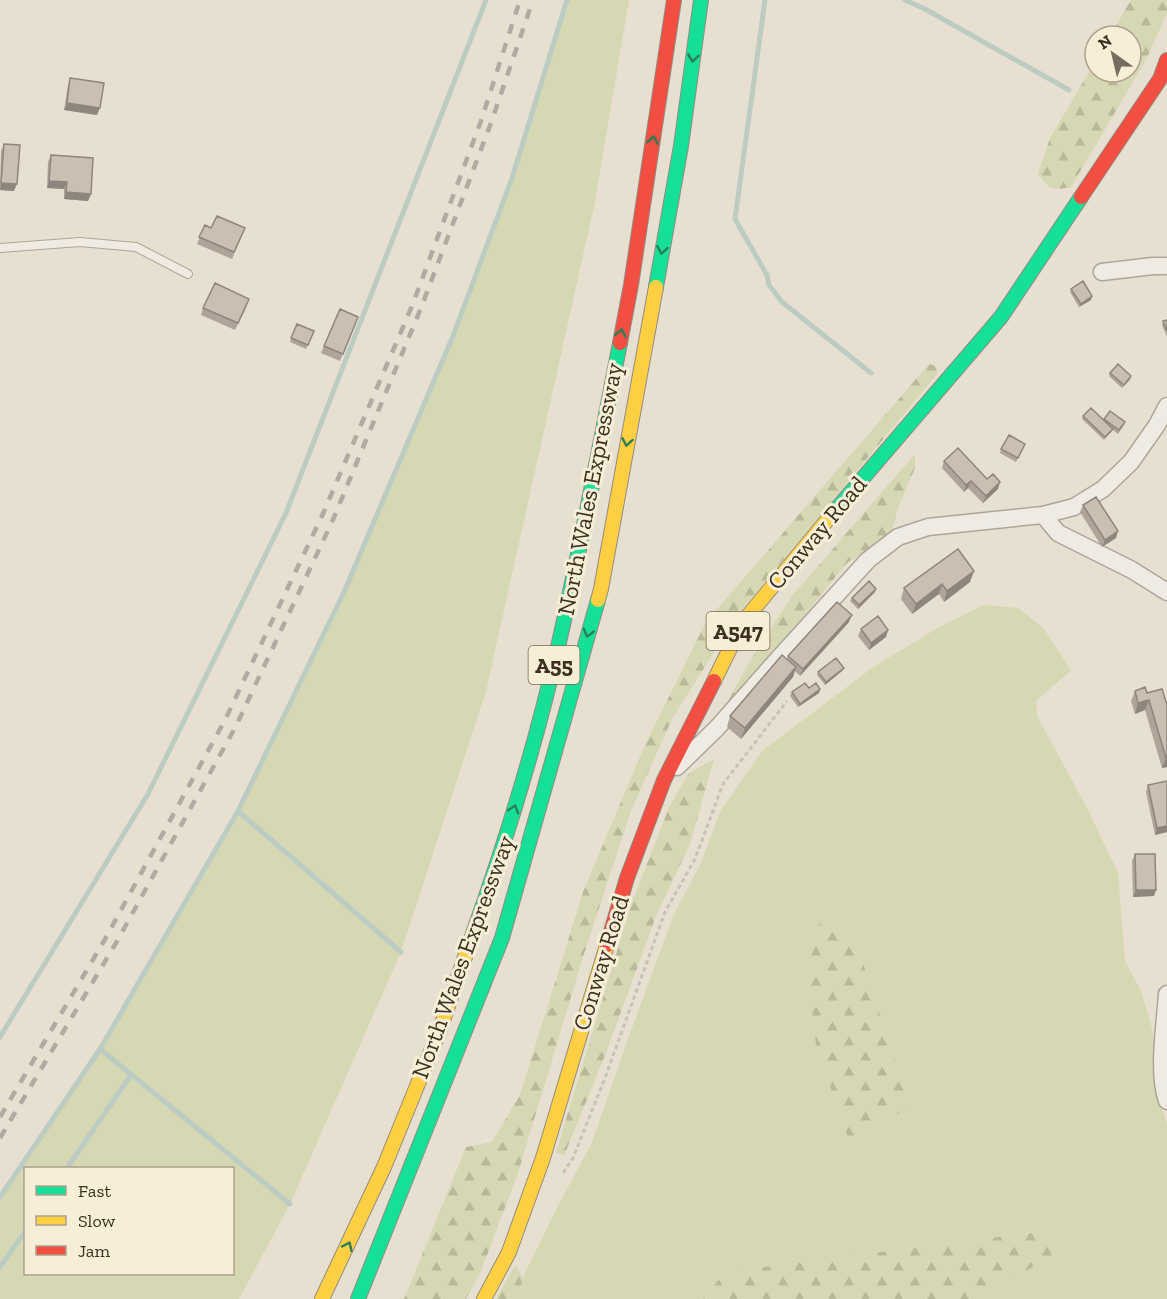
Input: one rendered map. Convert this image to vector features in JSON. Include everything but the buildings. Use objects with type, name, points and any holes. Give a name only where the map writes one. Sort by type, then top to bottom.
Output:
[{"type":"main road","name":"North Wales Expressway","points":[[322,1299],[384,1167],[439,1032],[494,874],[530,758],[558,649],[579,552],[631,285],[674,0]]},
{"type":"main road","name":"North Wales Expressway","points":[[358,1299],[502,938],[601,589],[681,146],[701,0]]},
{"type":"main road","name":"Conway Road","points":[[484,1299],[509,1252],[543,1158],[627,878],[664,780],[743,622],[1001,317],[1160,79],[1167,60]]},
{"type":"street","points":[[1102,272],[1167,266]]},
{"type":"street","points":[[664,780],[717,728],[868,560],[898,537],[928,527],[1043,515],[1074,507],[1103,489],[1131,462],[1157,425],[1167,406]]},
{"type":"street","points":[[1043,515],[1058,533],[1132,570],[1167,591]]},
{"type":"street","points":[[1167,994],[1163,1047],[1163,1076],[1167,1101]]},
{"type":"lane","points":[[0,248],[80,242],[136,247],[188,274]]},
{"type":"path","points":[[562,1175],[573,1158],[605,1078],[665,912],[695,859],[723,784],[787,701]]},
{"type":"green space","points":[[567,0],[629,0],[595,202],[486,691],[401,952],[290,1204],[239,1299],[0,1299],[0,1201],[100,1049],[238,811],[344,592],[453,336],[512,178]]},
{"type":"green space","points":[[1131,0],[1167,0],[1167,13],[1143,65],[1143,24],[1117,24]]},
{"type":"green space","points":[[1083,82],[1132,84],[1071,187],[1052,188],[1038,174],[1050,138]]},
{"type":"green space","points":[[929,364],[936,366],[938,373],[736,617],[672,719],[631,811],[583,957],[518,1173],[481,1271],[466,1299],[404,1299],[466,1147],[492,1142],[520,1095],[583,892],[645,745],[706,622]]},
{"type":"green space","points":[[915,454],[915,468],[898,508],[891,533],[847,563],[755,676],[724,708],[751,659],[792,596]]},
{"type":"green space","points":[[984,605],[1019,608],[1044,629],[1071,670],[1036,701],[1037,716],[1087,808],[1118,873],[1125,961],[1141,991],[1153,1032],[1156,1091],[1167,1124],[1167,1299],[977,1299],[1052,1256],[1052,1230],[725,1272],[703,1299],[518,1299],[523,1277],[591,1145],[674,914],[701,863],[720,812],[762,751],[872,668],[939,627]]},
{"type":"green space","points":[[714,759],[690,844],[656,916],[606,1053],[564,1156],[556,1152],[632,902],[670,805],[689,773]]},
{"type":"green space","points":[[823,915],[838,922],[863,963],[910,1107],[849,1141],[816,1045],[806,953]]},
{"type":"green space","points":[[1053,1230],[1052,1256],[977,1299],[703,1299],[725,1272]]},
{"type":"green space","points":[[515,1265],[523,1277],[518,1299],[496,1299]]},
{"type":"waterway","points":[[0,1037],[148,794],[286,513],[486,0]]},
{"type":"waterway","points":[[0,1197],[100,1049],[238,811],[344,592],[453,336],[512,178],[567,0]]},
{"type":"waterway","points":[[765,0],[735,219],[767,275],[769,285],[782,302],[871,373]]},
{"type":"waterway","points":[[905,0],[1069,90]]},
{"type":"waterway","points":[[238,811],[401,952]]},
{"type":"waterway","points":[[100,1049],[290,1204]]},
{"type":"waterway","points":[[68,1167],[131,1075]]},
{"type":"waterway","points":[[0,1267],[24,1233]]},
{"type":"railway","points":[[0,1117],[104,941],[225,720],[322,516],[412,306],[481,121],[520,0]]},
{"type":"railway","points":[[0,1138],[116,943],[236,726],[332,522],[421,308],[491,123],[533,0]]},
{"type":"traffic: fast","points":[[656,287],[681,146],[701,0]]},
{"type":"traffic: fast","points":[[833,513],[1001,317],[1081,197]]},
{"type":"traffic: fast","points":[[474,931],[520,790],[549,683],[620,343]]},
{"type":"traffic: fast","points":[[358,1299],[502,938],[598,600]]},
{"type":"traffic: slow","points":[[598,600],[656,287]]},
{"type":"traffic: slow","points":[[714,681],[743,622],[833,513]]},
{"type":"traffic: slow","points":[[322,1299],[384,1167],[439,1032],[474,931]]},
{"type":"traffic: slow","points":[[484,1299],[509,1252],[543,1158],[607,945]]},
{"type":"traffic: jam","points":[[620,343],[631,285],[674,0]]},
{"type":"traffic: jam","points":[[1081,197],[1160,79],[1167,60]]},
{"type":"traffic: jam","points":[[607,945],[627,878],[664,780],[714,681]]}]
